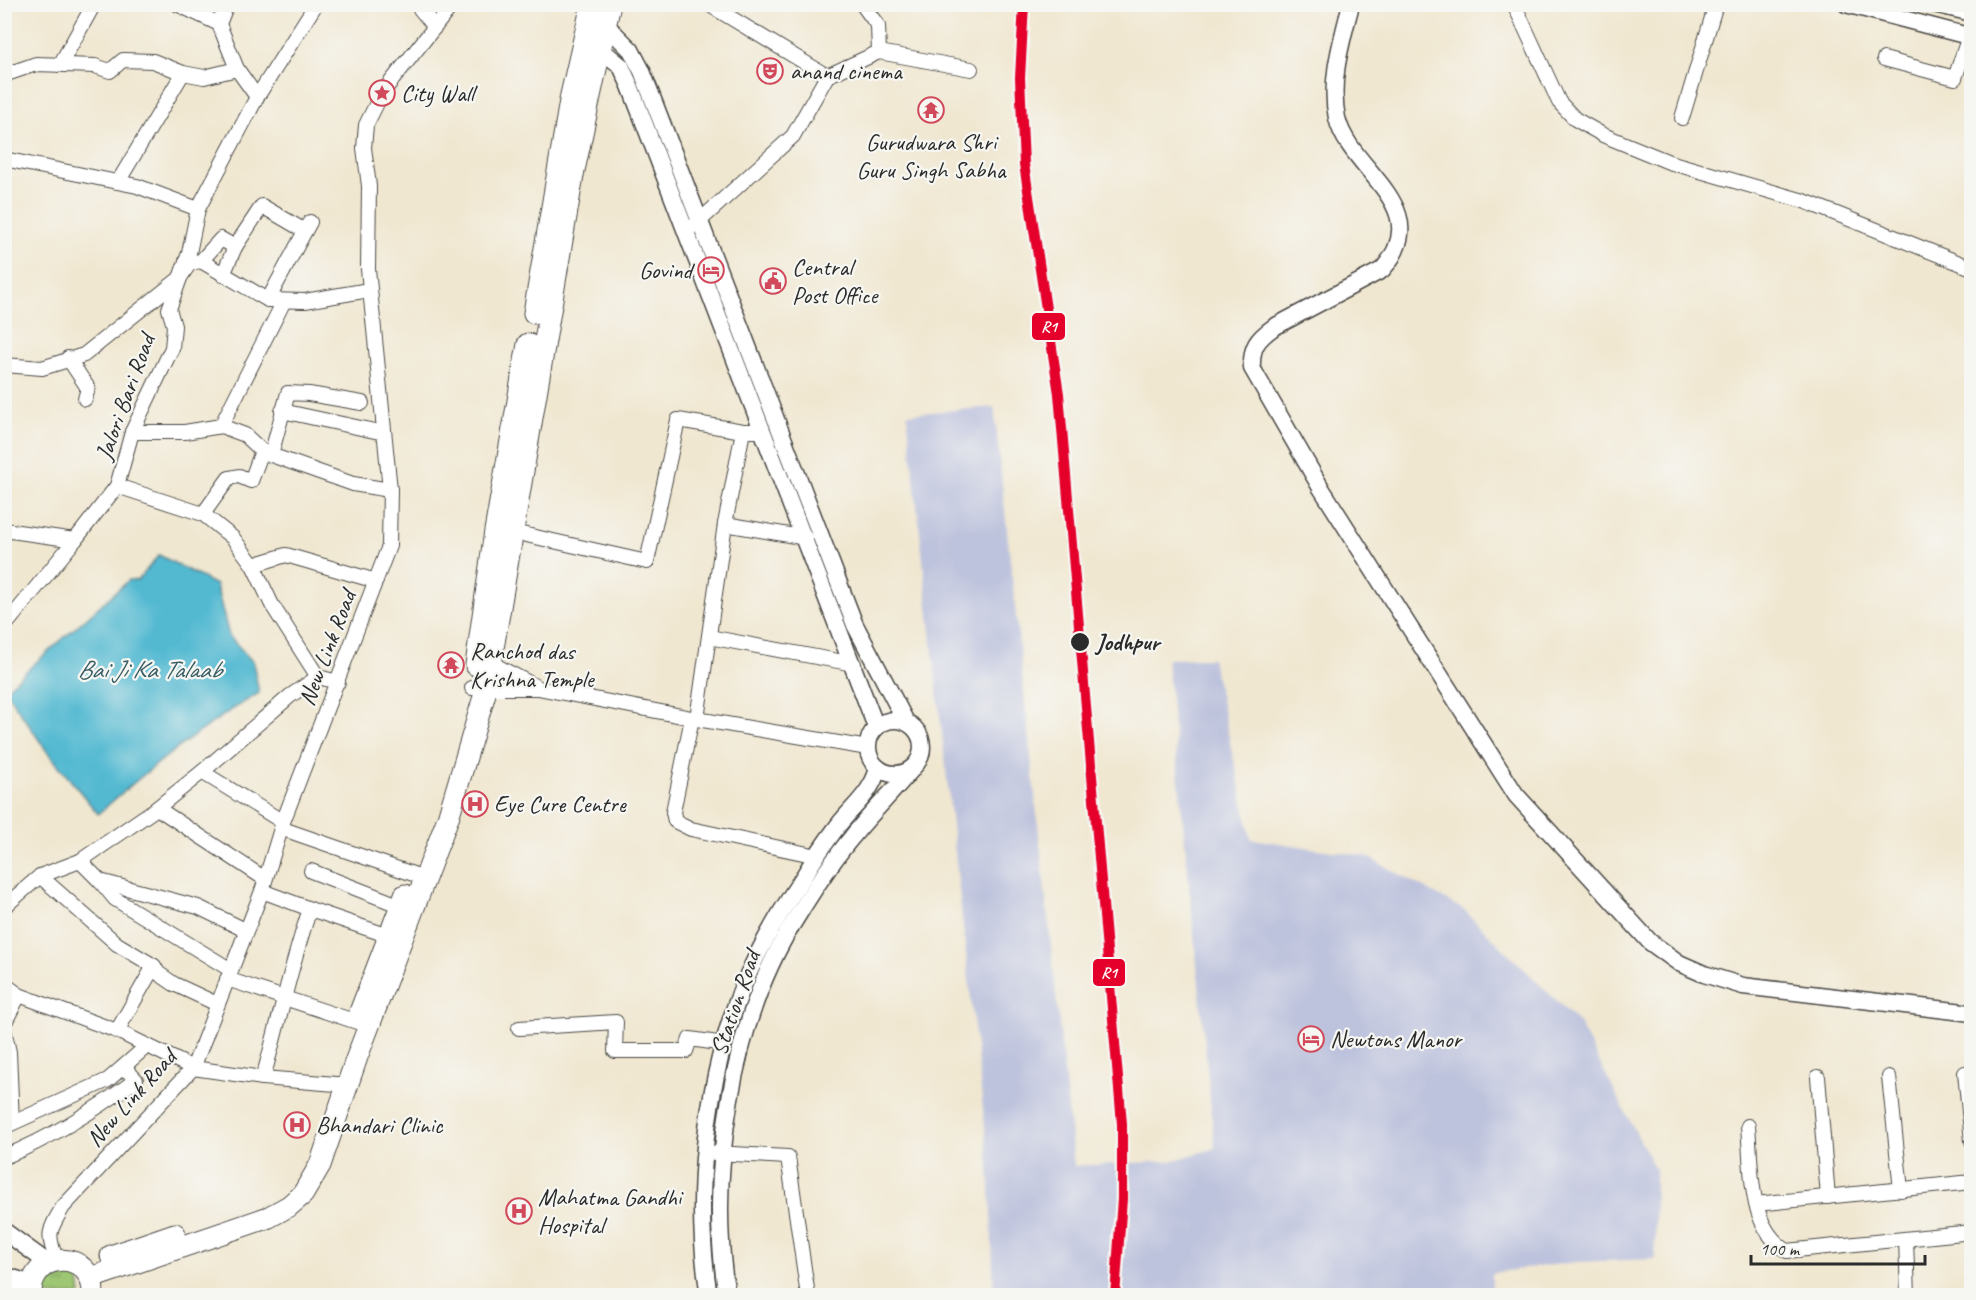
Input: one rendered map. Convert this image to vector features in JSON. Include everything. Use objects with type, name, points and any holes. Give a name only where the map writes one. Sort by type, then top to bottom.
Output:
[{"type":"main road","points":[[340,1084],[448,818],[513,532],[573,176],[592,43],[600,11]]},
{"type":"main road","points":[[485,660],[504,477],[571,95],[592,43]]},
{"type":"main road","points":[[4,1290],[32,1290],[40,1269],[52,1262],[75,1262],[89,1280],[275,1200],[310,1174],[340,1084],[357,1022],[479,689]]},
{"type":"street","points":[[60,65],[93,4]]},
{"type":"street","points":[[177,4],[219,24],[237,69],[257,97]]},
{"type":"street","points":[[219,24],[227,4]]},
{"type":"street","name":"Jalori Bari Road","points":[[4,627],[117,486],[132,432],[172,348],[174,326],[170,309],[189,253],[198,209],[257,97],[316,4]]},
{"type":"street","points":[[416,4],[435,27]]},
{"type":"street","name":"New Link Road","points":[[52,1262],[49,1242],[50,1227],[63,1207],[193,1068],[390,546],[390,490],[369,290],[369,186],[364,148],[366,125],[382,93],[453,4]]},
{"type":"street","points":[[708,4],[827,76]]},
{"type":"street","points":[[862,4],[878,26],[879,52]]},
{"type":"street","points":[[1351,4],[1337,60],[1334,100],[1338,120],[1345,137],[1384,185],[1392,200],[1400,229],[1398,244],[1393,258],[1382,270],[1274,327],[1259,337],[1251,352],[1252,368],[1260,385],[1321,488],[1516,795],[1650,942],[1679,963],[1704,974],[1743,986],[1971,1013]]},
{"type":"street","points":[[1514,4],[1559,102],[1575,119],[1603,135],[1669,162],[1804,201],[1971,268]]},
{"type":"street","points":[[1682,118],[1716,4]]},
{"type":"street","points":[[1846,4],[1970,37],[1955,78],[1884,59]]},
{"type":"street","points":[[1934,4],[1971,13]]},
{"type":"street","points":[[600,11],[631,50],[642,71],[855,625],[906,722]]},
{"type":"street","points":[[592,43],[621,66],[688,232],[761,431],[806,538],[876,727],[868,747],[869,755],[878,768],[895,774],[912,769],[921,756],[922,741],[915,728],[906,722],[896,720],[876,727]]},
{"type":"street","points":[[688,232],[793,136],[827,76],[879,52],[971,69]]},
{"type":"street","points":[[4,75],[36,64],[95,66],[110,71],[123,60],[153,61],[183,73],[204,77],[237,69]]},
{"type":"street","points":[[118,182],[183,73]]},
{"type":"street","points":[[4,159],[136,186],[198,209]]},
{"type":"street","points":[[223,275],[235,247],[262,206],[308,226],[268,300]]},
{"type":"street","points":[[4,365],[42,368],[89,352],[179,279],[190,263],[201,261],[221,239],[235,247]]},
{"type":"street","points":[[201,261],[268,300],[305,302],[369,290]]},
{"type":"street","points":[[221,426],[284,301]]},
{"type":"street","points":[[68,358],[88,388],[85,399]]},
{"type":"street","points":[[203,514],[229,477],[239,476],[251,481],[267,453],[286,396],[292,392],[362,403]]},
{"type":"street","points":[[282,411],[384,433]]},
{"type":"street","points":[[513,532],[647,562],[678,420],[743,431],[761,431]]},
{"type":"street","points":[[132,432],[185,432],[221,426],[245,435],[267,453],[353,484],[390,490]]},
{"type":"street","points":[[743,431],[725,524],[709,637],[694,719],[673,812],[675,821],[692,829],[818,856]]},
{"type":"street","points":[[117,486],[203,514],[233,538],[254,565],[272,605],[318,677],[338,682]]},
{"type":"street","points":[[725,524],[806,538]]},
{"type":"street","points":[[4,530],[75,540]]},
{"type":"street","points":[[254,565],[285,555],[376,581]]},
{"type":"street","points":[[709,637],[854,664]]},
{"type":"street","points":[[485,660],[538,688]]},
{"type":"street","points":[[4,907],[40,876],[80,861],[157,808],[290,696],[318,677]]},
{"type":"street","points":[[479,689],[538,688],[694,719],[868,747]]},
{"type":"street","name":"Station Road","points":[[709,1296],[703,1220],[706,1152],[713,1100],[725,1044],[749,972],[785,907],[838,826],[870,789],[878,768]]},
{"type":"street","name":"Station Road","points":[[727,1296],[722,1264],[720,1221],[724,1154],[730,1103],[744,1038],[774,958],[797,916],[851,837],[912,769]]},
{"type":"street","points":[[202,772],[283,826],[413,874]]},
{"type":"street","points":[[157,808],[263,885],[310,909],[389,936]]},
{"type":"street","points":[[80,861],[115,899],[229,974],[286,999],[357,1022]]},
{"type":"street","points":[[311,871],[401,906]]},
{"type":"street","points":[[40,876],[117,944],[154,966],[158,973],[174,984],[217,1004]]},
{"type":"street","points":[[100,881],[198,907],[246,930]]},
{"type":"street","points":[[262,1078],[286,999],[296,948],[310,909]]},
{"type":"street","points":[[117,1031],[154,966]]},
{"type":"street","points":[[4,984],[19,996],[117,1031],[193,1068],[262,1078],[340,1084]]},
{"type":"street","points":[[4,1024],[19,996]]},
{"type":"street","points":[[519,1028],[616,1022],[615,1051],[686,1051],[690,1039],[725,1044]]},
{"type":"street","points":[[4,1030],[9,1053],[8,1125],[108,1080],[147,1046]]},
{"type":"street","points":[[4,1157],[40,1143],[93,1112],[136,1080],[124,1067]]},
{"type":"street","points":[[1965,1073],[1971,1141]]},
{"type":"street","points":[[1818,1077],[1828,1197]]},
{"type":"street","points":[[1889,1077],[1901,1190]]},
{"type":"street","points":[[1748,1126],[1756,1204],[1764,1227],[1776,1244],[1787,1251],[1971,1232]]},
{"type":"street","points":[[706,1152],[788,1157],[808,1296]]},
{"type":"street","points":[[1756,1204],[1971,1182]]},
{"type":"street","points":[[4,1231],[52,1262]]},
{"type":"street","points":[[1906,1239],[1908,1296]]},
{"type":"street","points":[[4,1275],[32,1290]]},
{"type":"shaded area","points":[[994,407],[1074,1166],[1171,1161],[1215,1148],[1167,659],[1212,658],[1251,839],[1366,856],[1464,910],[1579,1023],[1655,1169],[1655,1259],[1576,1262],[1492,1273],[1492,1295],[994,1295],[989,1164],[907,414]]},
{"type":"green space","points":[[65,1270],[79,1280],[81,1295],[41,1296],[41,1284],[51,1272]]},
{"type":"water","name":"Bai Ji Ka Talaab","points":[[159,555],[216,585],[229,636],[253,662],[259,693],[176,749],[98,814],[46,750],[5,690],[129,580],[138,580]]},
{"type":"transit line","name":"R1","points":[[1024,4],[1020,78],[1024,164],[1059,394],[1122,1124],[1122,1199],[1115,1296]]},
{"type":"place","name":"anand cinema","points":[[770,71]]},
{"type":"place","name":"City Wall","points":[[382,93]]},
{"type":"place","name":"Gurudwara Shri Guru Singh Sabha","points":[[931,110]]},
{"type":"place","name":"Govind","points":[[711,270]]},
{"type":"place","name":"Central Post Office","points":[[773,281]]},
{"type":"place","name":"Jodhpur","points":[[1080,642]]},
{"type":"place","name":"Ranchod das Krishna Temple","points":[[451,665]]},
{"type":"place","name":"Eye Cure Centre","points":[[475,804]]},
{"type":"place","name":"Newtons Manor","points":[[1311,1039]]},
{"type":"place","name":"Bhandari Clinic","points":[[297,1125]]},
{"type":"place","name":"Mahatma Gandhi Hospital","points":[[519,1211]]}]
